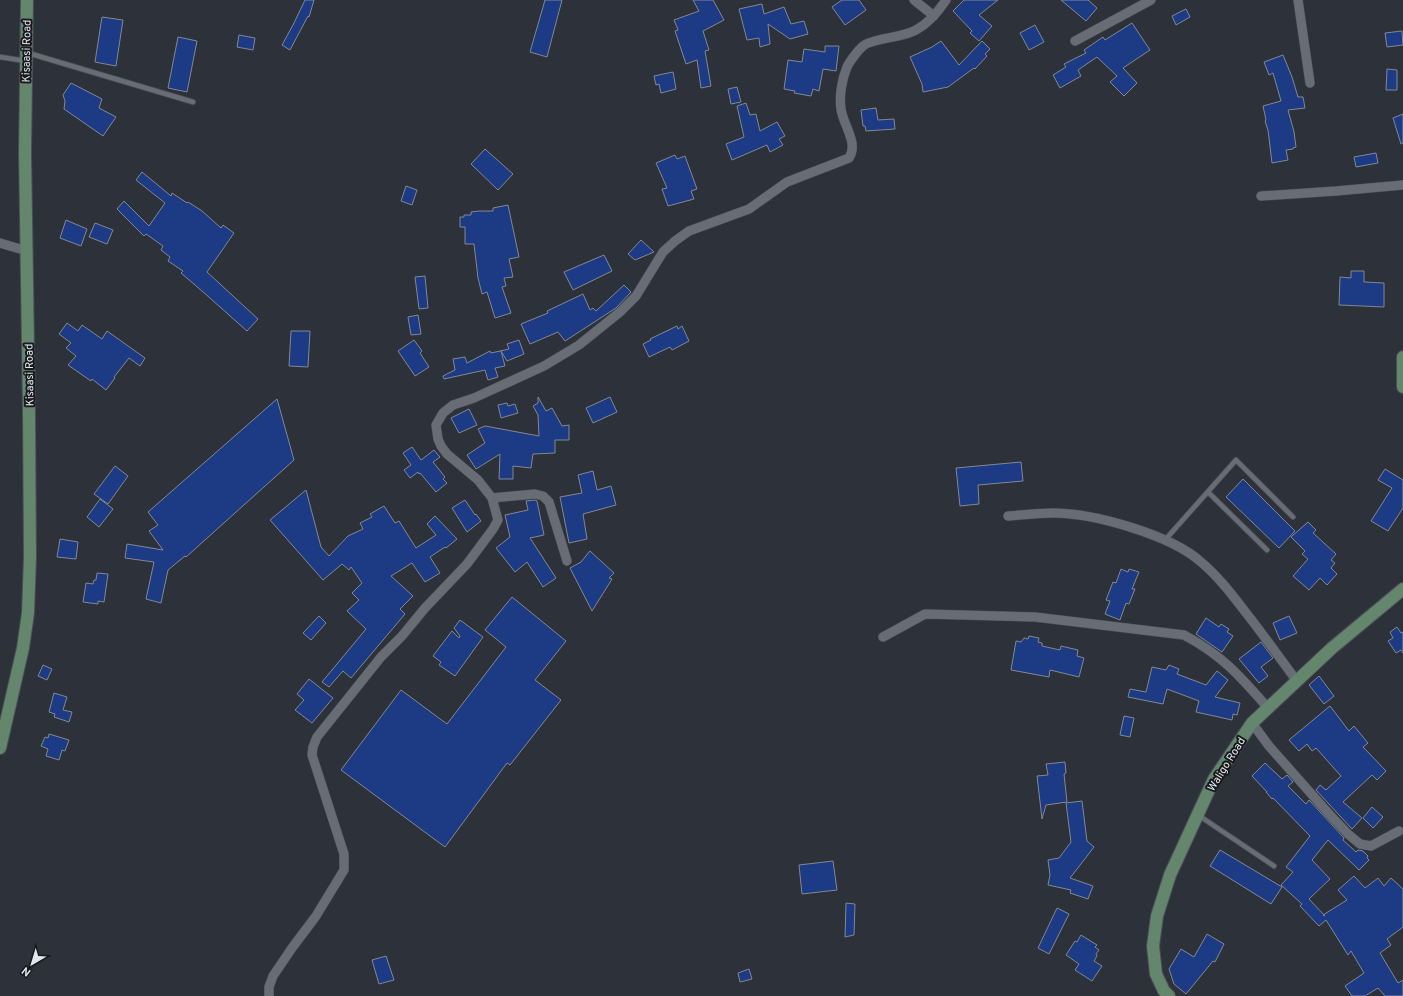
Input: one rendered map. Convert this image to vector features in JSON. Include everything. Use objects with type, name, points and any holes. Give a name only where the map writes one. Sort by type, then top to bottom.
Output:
[{"type":"main road","name":"Kisaasi Road","points":[[0,748],[23,648],[28,613],[30,557],[30,426],[25,153],[27,0]]},
{"type":"main road","points":[[1403,357],[1403,387]]},
{"type":"main road","name":"Waligo Road","points":[[1169,996],[1164,991],[1156,974],[1153,946],[1157,916],[1170,875],[1214,779],[1252,723],[1296,680],[1332,648],[1403,589]]},
{"type":"street","points":[[914,0],[934,16]]},
{"type":"street","points":[[269,996],[269,986],[273,976],[316,916],[344,870],[344,854],[312,755],[313,746],[317,737],[380,657],[402,636],[425,608],[467,564],[498,520],[492,498],[478,480],[447,454],[441,446],[438,439],[436,425],[443,413],[453,405],[474,398],[544,366],[579,345],[620,312],[636,296],[664,252],[675,241],[689,231],[748,209],[787,182],[849,158],[852,153],[853,146],[841,110],[840,93],[847,68],[854,56],[865,44],[899,37],[916,30],[934,16],[946,0]]},
{"type":"street","points":[[1076,42],[1150,0]]},
{"type":"street","points":[[1298,0],[1310,84]]},
{"type":"street","points":[[1261,196],[1403,185]]},
{"type":"street","points":[[0,242],[27,251]]},
{"type":"street","points":[[492,498],[535,494],[543,496],[549,502],[567,561]]},
{"type":"street","points":[[1008,516],[1054,513],[1093,517],[1165,540],[1186,550],[1202,562],[1221,580],[1296,680]]},
{"type":"street","points":[[883,637],[925,614],[1035,617],[1184,635],[1203,645],[1239,674],[1268,708]]},
{"type":"street","points":[[1252,723],[1269,746],[1330,815],[1360,844],[1371,846],[1399,831]]},
{"type":"lane","points":[[0,57],[26,57],[193,102]]},
{"type":"lane","points":[[1165,540],[1236,460],[1293,517]]},
{"type":"lane","points":[[1208,492],[1267,550]]},
{"type":"lane","points":[[1198,815],[1274,866]]},
{"type":"building","points":[[305,0],[314,0],[309,17],[308,16],[290,50],[282,45]]},
{"type":"building","points":[[545,0],[562,0],[547,57],[530,52]]},
{"type":"building","points":[[693,0],[713,0],[724,20],[703,31],[709,50],[705,51],[711,86],[701,88],[697,60],[686,64],[675,31],[678,30],[674,20],[699,11]]},
{"type":"building","points":[[842,0],[859,0],[866,10],[845,25],[832,7]]},
{"type":"building","points":[[964,0],[998,0],[979,15],[992,26],[979,41],[970,33],[972,31],[953,11]]},
{"type":"building","points":[[1061,0],[1088,0],[1097,8],[1086,21]]},
{"type":"building","points":[[762,4],[764,14],[784,7],[791,24],[804,21],[808,34],[790,39],[768,24],[770,44],[760,47],[759,38],[747,40],[739,9]]},
{"type":"building","points":[[1186,9],[1190,17],[1176,25],[1172,16]]},
{"type":"building","points":[[102,17],[123,20],[116,66],[95,62]]},
{"type":"building","points":[[1132,23],[1150,50],[1123,68],[1137,83],[1124,96],[1110,82],[1117,76],[1097,57],[1078,70],[1081,76],[1060,88],[1053,75],[1066,67],[1064,64],[1086,53],[1084,50],[1103,37],[1105,40]]},
{"type":"building","points":[[1035,25],[1044,42],[1029,50],[1020,33]]},
{"type":"building","points":[[1402,31],[1403,45],[1387,47],[1385,33]]},
{"type":"building","points":[[239,35],[255,38],[253,50],[237,47]]},
{"type":"building","points":[[178,37],[197,41],[187,92],[168,88]]},
{"type":"building","points":[[941,41],[959,65],[982,41],[990,49],[985,54],[987,56],[975,69],[974,68],[948,87],[923,92],[922,84],[910,57],[932,47]]},
{"type":"building","points":[[825,46],[839,46],[836,71],[823,69],[819,91],[813,89],[811,96],[794,93],[795,91],[784,89],[788,60],[802,62],[804,49],[825,52]]},
{"type":"building","points":[[1283,55],[1298,97],[1303,97],[1305,108],[1288,110],[1294,132],[1296,147],[1286,150],[1288,160],[1272,163],[1263,106],[1281,101],[1273,73],[1269,75],[1264,62]]},
{"type":"building","points":[[1387,69],[1397,70],[1397,90],[1386,90]]},
{"type":"building","points":[[673,72],[676,89],[661,93],[659,84],[656,85],[654,76]]},
{"type":"building","points":[[71,83],[102,99],[99,108],[116,117],[103,136],[64,109],[65,101],[63,95]]},
{"type":"building","points":[[737,87],[741,102],[731,104],[728,89]]},
{"type":"building","points":[[746,103],[750,115],[756,114],[760,131],[777,122],[785,136],[779,139],[783,145],[770,152],[767,145],[732,160],[726,144],[744,137],[737,106]]},
{"type":"building","points":[[876,108],[878,120],[894,119],[895,129],[866,131],[865,126],[863,126],[861,110]]},
{"type":"building","points":[[1403,114],[1403,143],[1401,144],[1393,118]]},
{"type":"building","points":[[485,149],[513,174],[498,190],[471,164]]},
{"type":"building","points":[[1376,153],[1378,163],[1356,167],[1354,157]]},
{"type":"building","points":[[675,155],[677,159],[685,156],[697,189],[691,191],[694,199],[668,206],[662,189],[667,188],[656,163]]},
{"type":"building","points":[[142,172],[171,196],[172,193],[187,203],[188,202],[202,211],[221,228],[223,225],[234,233],[207,272],[258,319],[247,331],[181,273],[183,271],[168,261],[170,257],[161,250],[163,246],[146,234],[144,236],[117,209],[124,201],[149,226],[165,203],[136,180]]},
{"type":"building","points":[[406,186],[417,190],[412,205],[401,201]]},
{"type":"building","points":[[508,205],[519,257],[509,259],[513,277],[504,278],[506,286],[502,287],[511,313],[495,318],[487,292],[482,294],[478,278],[474,244],[465,244],[465,227],[460,227],[460,217],[464,217],[464,215],[471,215],[471,212],[493,211],[493,208]]},
{"type":"building","points":[[66,220],[87,229],[81,246],[60,238]]},
{"type":"building","points":[[95,223],[113,230],[107,244],[89,237]]},
{"type":"building","points":[[641,240],[654,252],[635,260],[628,254]]},
{"type":"building","points":[[604,255],[612,271],[573,290],[564,272]]},
{"type":"building","points":[[1351,271],[1364,271],[1364,282],[1384,283],[1384,307],[1339,305],[1340,277],[1351,278]]},
{"type":"building","points":[[425,276],[428,308],[419,309],[415,277]]},
{"type":"building","points":[[624,285],[631,292],[616,308],[565,341],[558,332],[530,344],[521,324],[548,313],[547,311],[583,294],[590,310],[593,308],[596,311]]},
{"type":"building","points":[[418,315],[421,334],[411,335],[408,317]]},
{"type":"building","points":[[67,323],[78,331],[82,325],[102,339],[107,331],[145,358],[140,366],[129,358],[106,390],[92,379],[91,381],[68,365],[76,356],[66,348],[71,343],[59,334]]},
{"type":"building","points":[[677,326],[678,329],[682,326],[689,341],[672,350],[670,347],[649,357],[643,344]]},
{"type":"building","points":[[291,331],[310,331],[308,367],[289,366]]},
{"type":"building","points":[[414,340],[422,351],[420,353],[429,367],[415,376],[398,351]]},
{"type":"building","points":[[519,340],[524,354],[507,361],[501,351],[505,366],[495,368],[498,377],[488,380],[485,370],[444,379],[443,376],[455,370],[453,359],[465,357],[467,363],[490,351],[491,353],[509,349],[507,344]]},
{"type":"building","points":[[538,397],[546,411],[552,408],[562,426],[569,425],[569,440],[555,440],[555,453],[533,454],[531,468],[513,466],[513,479],[499,479],[500,454],[476,469],[467,455],[485,443],[478,429],[485,426],[539,436],[538,415],[533,406],[538,403]]},
{"type":"building","points":[[610,397],[617,412],[593,423],[586,408]]},
{"type":"building","points":[[277,399],[294,460],[186,557],[185,556],[168,570],[161,603],[146,599],[154,562],[125,558],[127,544],[163,550],[149,531],[158,525],[148,512]]},
{"type":"building","points":[[507,403],[508,406],[515,404],[518,413],[501,418],[498,405]]},
{"type":"building","points":[[469,409],[477,425],[459,433],[451,418]]},
{"type":"building","points":[[412,447],[421,460],[434,450],[440,457],[433,462],[445,477],[443,479],[447,483],[436,492],[420,473],[419,474],[418,472],[410,478],[404,470],[411,465],[403,453]]},
{"type":"building","points":[[1021,462],[1023,481],[978,485],[979,504],[960,506],[956,468]]},
{"type":"building","points":[[115,466],[128,476],[108,504],[94,494]]},
{"type":"building","points":[[1385,469],[1403,480],[1403,508],[1388,531],[1371,521],[1392,488],[1378,480]]},
{"type":"building","points":[[593,471],[597,490],[611,486],[616,505],[583,514],[587,539],[569,543],[560,497],[582,493],[578,475]]},
{"type":"building","points":[[1243,479],[1295,531],[1279,548],[1226,497]]},
{"type":"building","points":[[306,490],[321,547],[329,556],[348,536],[363,529],[360,523],[372,517],[370,514],[384,506],[395,523],[399,521],[416,548],[436,535],[427,524],[435,516],[457,539],[446,548],[445,547],[430,557],[440,573],[425,582],[412,563],[391,576],[413,596],[400,609],[405,614],[351,678],[343,671],[329,687],[322,682],[366,629],[347,611],[359,600],[352,593],[362,583],[351,567],[349,570],[342,564],[323,580],[270,520]]},
{"type":"building","points":[[100,499],[113,509],[99,527],[87,517]]},
{"type":"building","points":[[465,500],[481,521],[467,532],[452,508]]},
{"type":"building","points":[[526,501],[537,501],[544,535],[530,538],[556,578],[543,587],[527,562],[515,572],[496,548],[510,537],[505,515],[528,510]]},
{"type":"building","points":[[1308,522],[1316,530],[1313,533],[1336,554],[1331,560],[1335,563],[1331,568],[1337,574],[1327,585],[1320,578],[1309,590],[1293,576],[1308,559],[1302,554],[1305,551],[1291,537]]},
{"type":"building","points":[[60,539],[78,542],[76,559],[57,557]]},
{"type":"building","points":[[590,551],[614,573],[609,578],[612,579],[592,611],[570,568],[581,562]]},
{"type":"building","points":[[1121,569],[1128,572],[1129,569],[1139,572],[1132,589],[1135,589],[1129,604],[1126,603],[1120,620],[1105,614],[1110,601],[1106,600],[1113,582],[1116,583]]},
{"type":"building","points":[[97,573],[108,574],[104,602],[98,601],[98,604],[83,602],[86,583],[93,584],[94,580],[96,580]]},
{"type":"building","points":[[512,597],[566,641],[535,680],[561,700],[510,765],[507,763],[445,847],[341,770],[401,690],[447,724],[506,647],[485,630]]},
{"type":"building","points":[[319,616],[326,623],[311,640],[303,633]]},
{"type":"building","points":[[1289,616],[1297,633],[1280,640],[1273,623]]},
{"type":"building","points":[[1206,618],[1219,627],[1221,624],[1229,629],[1227,632],[1233,636],[1222,652],[1196,634]]},
{"type":"building","points":[[460,620],[483,637],[455,676],[439,665],[441,662],[433,656],[452,631],[459,638],[460,636],[454,628]]},
{"type":"building","points":[[1397,627],[1401,633],[1403,632],[1403,653],[1401,650],[1396,653],[1388,641],[1393,638],[1390,632]]},
{"type":"building","points":[[1029,636],[1039,638],[1038,642],[1042,643],[1042,646],[1060,650],[1061,646],[1078,650],[1077,656],[1084,658],[1079,677],[1050,670],[1049,677],[1011,670],[1016,641],[1021,642],[1024,638],[1028,639]]},
{"type":"building","points":[[1261,642],[1273,658],[1261,667],[1268,676],[1259,683],[1239,659]]},
{"type":"building","points":[[43,665],[52,669],[47,680],[38,676]]},
{"type":"building","points":[[1169,665],[1179,669],[1177,674],[1206,685],[1217,671],[1228,680],[1215,697],[1240,703],[1237,715],[1233,714],[1232,720],[1196,712],[1199,701],[1167,689],[1163,704],[1128,697],[1130,689],[1146,692],[1152,667],[1166,670]]},
{"type":"building","points":[[1319,676],[1334,696],[1324,704],[1309,685]]},
{"type":"building","points":[[309,679],[333,698],[312,723],[295,710],[304,700],[297,694]]},
{"type":"building","points":[[54,693],[67,697],[63,710],[72,712],[69,722],[54,717],[55,714],[49,712]]},
{"type":"building","points":[[1330,706],[1349,731],[1354,726],[1368,743],[1363,747],[1386,771],[1377,780],[1372,775],[1343,802],[1362,818],[1352,829],[1316,790],[1320,785],[1326,790],[1341,776],[1316,748],[1312,751],[1307,744],[1299,751],[1289,740]]},
{"type":"building","points":[[1124,716],[1134,718],[1130,737],[1120,735]]},
{"type":"building","points":[[49,734],[69,740],[65,751],[62,750],[59,760],[46,756],[48,749],[41,746],[45,737],[48,738]]},
{"type":"building","points":[[1065,762],[1066,773],[1064,774],[1067,802],[1046,805],[1042,819],[1037,776],[1048,775],[1046,764]]},
{"type":"building","points":[[1265,763],[1282,779],[1287,775],[1293,782],[1288,786],[1306,804],[1309,800],[1344,838],[1343,840],[1356,852],[1358,850],[1363,851],[1368,856],[1367,858],[1369,860],[1359,870],[1328,840],[1312,860],[1330,879],[1309,899],[1324,915],[1347,900],[1338,890],[1354,876],[1365,888],[1378,878],[1384,886],[1391,878],[1403,889],[1403,927],[1387,939],[1391,945],[1380,953],[1398,983],[1403,980],[1403,996],[1385,996],[1378,988],[1365,996],[1352,996],[1345,986],[1364,973],[1351,951],[1348,955],[1326,920],[1319,926],[1300,906],[1302,904],[1281,885],[1293,872],[1286,867],[1310,836],[1273,798],[1272,799],[1252,776]]},
{"type":"building","points":[[1082,801],[1087,841],[1094,847],[1070,878],[1093,886],[1088,899],[1070,893],[1071,890],[1048,885],[1050,875],[1048,860],[1059,858],[1071,842],[1066,803]]},
{"type":"building","points":[[1372,807],[1383,817],[1373,828],[1363,818]]},
{"type":"building","points":[[1220,850],[1282,887],[1271,904],[1210,866]]},
{"type":"building","points":[[833,861],[837,890],[802,894],[799,865]]},
{"type":"building","points":[[846,903],[855,904],[854,935],[845,937]]},
{"type":"building","points":[[1057,908],[1069,914],[1049,954],[1038,948]]},
{"type":"building","points":[[1207,934],[1224,944],[1215,962],[1213,961],[1186,994],[1174,984],[1169,969],[1181,949],[1194,957]]},
{"type":"building","points":[[1081,935],[1097,945],[1095,947],[1099,950],[1094,961],[1102,966],[1092,981],[1075,970],[1079,964],[1066,955]]},
{"type":"building","points":[[386,956],[394,980],[379,984],[372,960]]},
{"type":"building","points":[[749,969],[752,979],[740,982],[738,973]]}]
